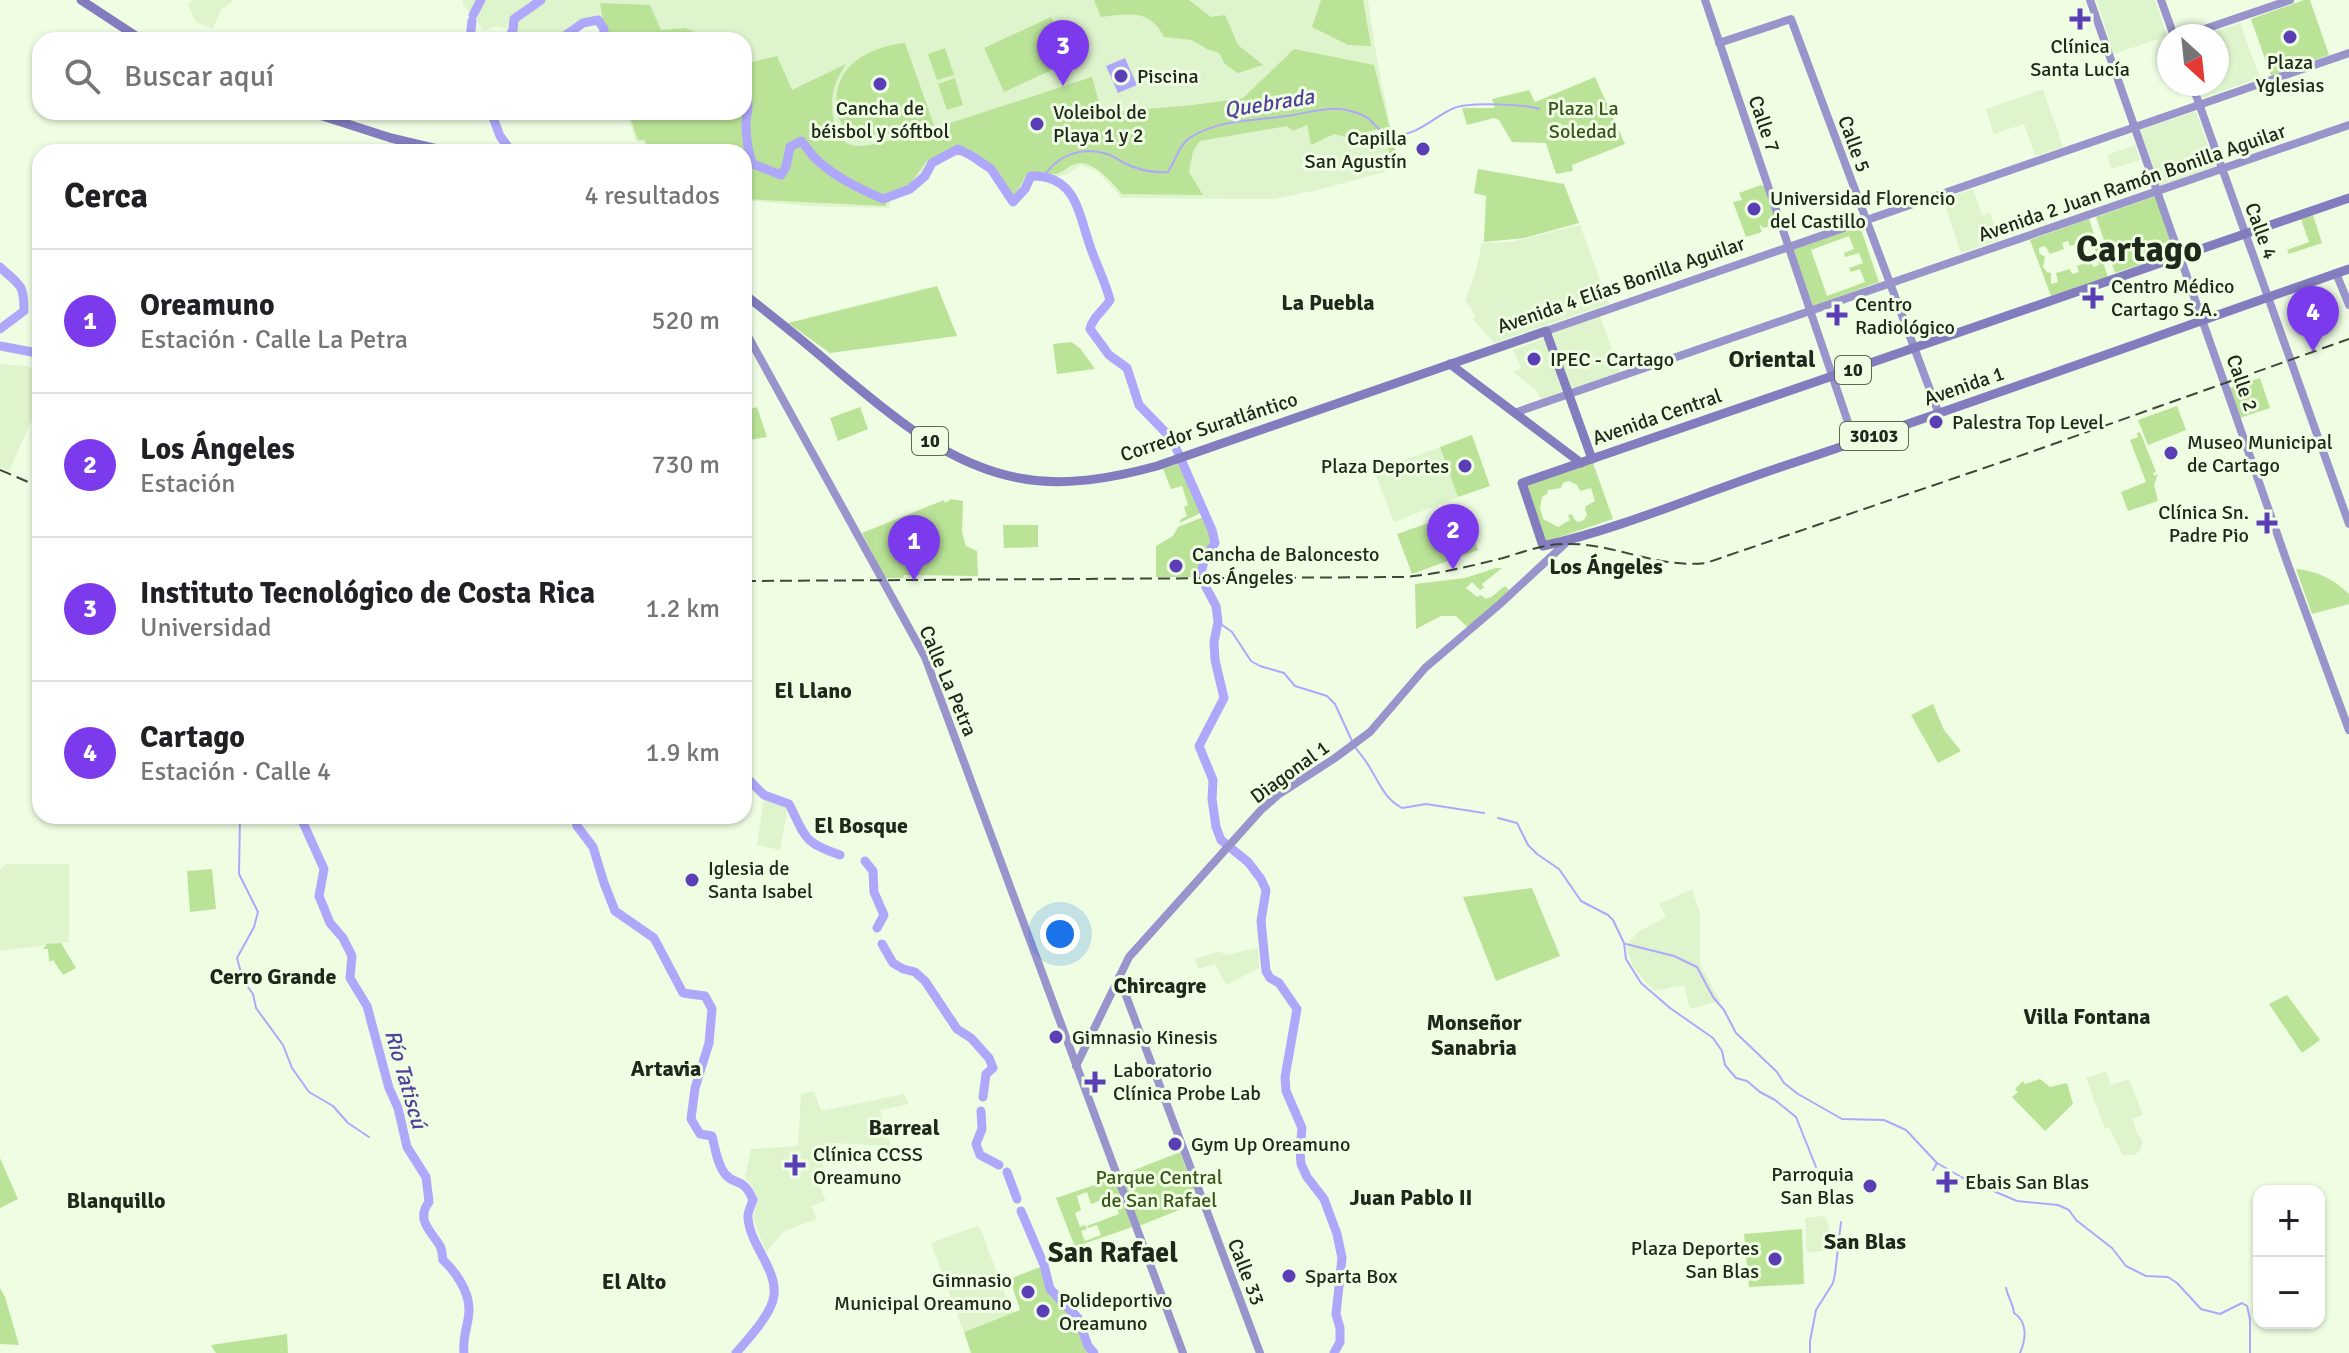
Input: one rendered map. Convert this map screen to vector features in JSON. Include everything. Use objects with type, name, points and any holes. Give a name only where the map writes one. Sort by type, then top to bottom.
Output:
[{"type":"main road","points":[[81,0],[130,32]]},
{"type":"main road","points":[[335,120],[416,144]]},
{"type":"main road","name":"Avenida Central","points":[[1543,546],[1522,483],[2349,198]]},
{"type":"main road","name":"Avenida 1","points":[[1543,546],[1569,540],[1855,443],[2349,269]]},
{"type":"main road","name":"Corredor Suratlántico","points":[[752,301],[901,422],[942,449],[965,461],[1020,478],[1043,481],[1079,481],[1124,475],[1454,367]]},
{"type":"main road","points":[[1546,331],[1569,394],[1586,461]]},
{"type":"main road","name":"Avenida 4 Elías Bonilla Aguilar","points":[[1454,367],[1472,356],[1546,331]]},
{"type":"main road","points":[[1454,367],[1586,461]]},
{"type":"street","name":"Calle 7","points":[[1705,0],[1855,443]]},
{"type":"street","name":"Calle 2","points":[[2090,0],[2348,727]]},
{"type":"street","points":[[2161,0],[2170,24]]},
{"type":"street","points":[[2219,24],[2290,0]]},
{"type":"street","name":"Calle 5","points":[[1719,43],[1791,19],[1939,414]]},
{"type":"street","name":"Avenida 4 Elías Bonilla Aguilar","points":[[1546,331],[2349,53]]},
{"type":"street","name":"Calle 4","points":[[2196,96],[2349,524]]},
{"type":"street","name":"Avenida 2 Juan Ramón Bonilla Aguilar","points":[[1517,412],[2349,125]]},
{"type":"street","points":[[2336,273],[2349,305]]},
{"type":"street","name":"Calle La Petra","points":[[752,343],[925,657],[1183,1353]]},
{"type":"street","name":"Diagonal 1","points":[[1076,1066],[1129,957],[1261,810],[1278,795],[1360,740],[1378,724],[1425,668],[1569,540]]},
{"type":"street","points":[[1543,546],[1545,560]]},
{"type":"street","name":"Calle 33","points":[[1119,977],[1260,1353]]},
{"type":"shaded area","points":[[192,0],[234,0],[221,10],[213,29],[196,22],[188,5]]},
{"type":"shaded area","points":[[463,0],[1368,0],[1399,168],[1274,199],[1122,198],[1098,172],[1081,165],[1067,175],[1031,175],[1013,202],[989,167],[958,149],[933,162],[925,176],[910,188],[891,196],[889,208],[752,201],[752,144],[645,144],[636,142],[629,120],[752,120],[752,32],[604,32],[598,20],[584,23],[570,32],[511,32],[496,26],[483,31],[473,14],[463,5]]},
{"type":"shaded area","points":[[2096,0],[2155,0],[2163,24],[2157,24],[2157,39],[2114,54]]},
{"type":"shaded area","points":[[2240,23],[2260,78],[2229,89],[2229,27]]},
{"type":"shaded area","name":"Piscina","points":[[1125,58],[1137,85],[1118,93],[1106,66]]},
{"type":"shaded area","points":[[2043,89],[2063,147],[2035,156],[2024,124],[1994,134],[1986,109]]},
{"type":"shaded area","points":[[2196,111],[2215,166],[2159,186],[2140,130]]},
{"type":"shaded area","points":[[2135,145],[2140,160],[2112,169],[2107,155]]},
{"type":"shaded area","points":[[1973,189],[1982,215],[1990,213],[1999,240],[1961,253],[1943,199]]},
{"type":"shaded area","points":[[1580,225],[1609,304],[1494,343],[1473,319],[1476,316],[1465,300],[1482,243],[1511,242]]},
{"type":"shaded area","points":[[1600,316],[1620,372],[1571,389],[1552,333]]},
{"type":"shaded area","name":"IPEC - Cartago","points":[[1544,338],[1563,391],[1541,399],[1537,391],[1513,372],[1521,368],[1513,350]]},
{"type":"shaded area","points":[[0,364],[26,366],[32,369],[32,421],[9,471],[0,467]]},
{"type":"shaded area","points":[[1440,447],[1458,497],[1394,522],[1374,471]]},
{"type":"shaded area","points":[[764,797],[788,806],[780,850],[757,845]]},
{"type":"shaded area","points":[[6,864],[69,864],[69,942],[0,951],[0,870]]},
{"type":"shaded area","points":[[1692,889],[1700,912],[1700,965],[1720,1001],[1690,1009],[1684,985],[1654,991],[1633,967],[1627,949],[1638,932],[1666,917],[1659,904]]},
{"type":"shaded area","points":[[1258,948],[1259,968],[1226,985],[1215,964],[1198,969],[1195,959],[1220,951],[1225,955]]},
{"type":"shaded area","points":[[2106,1071],[2111,1085],[2129,1079],[2143,1115],[2133,1119],[2136,1132],[2143,1141],[2135,1155],[2123,1155],[2109,1128],[2105,1129],[2086,1078]]},
{"type":"shaded area","points":[[814,1091],[821,1111],[904,1094],[909,1104],[880,1110],[891,1146],[832,1143],[842,1155],[822,1164],[828,1180],[819,1184],[826,1201],[812,1206],[816,1219],[783,1232],[766,1253],[753,1217],[756,1195],[745,1177],[751,1149],[798,1146],[801,1094]]},
{"type":"shaded area","points":[[1824,1216],[1829,1225],[1829,1250],[1807,1253],[1805,1218]]},
{"type":"shaded area","points":[[977,1226],[1012,1313],[964,1332],[931,1243]]},
{"type":"green space","points":[[1094,0],[1189,0],[1211,17],[1225,15],[1238,45],[1263,65],[1238,73],[1225,64],[1219,53],[1192,40],[1164,37],[1152,22],[1138,15],[1101,17]]},
{"type":"green space","points":[[1321,0],[1363,0],[1371,46],[1348,45],[1312,27]]},
{"type":"green space","name":"Plaza Yglesias","points":[[2310,0],[2329,55],[2271,76],[2251,19]]},
{"type":"green space","points":[[600,3],[650,5],[661,30],[685,28],[695,32],[605,32]]},
{"type":"green space","points":[[1051,17],[1071,61],[1004,92],[984,48]]},
{"type":"green space","points":[[905,43],[935,128],[1092,77],[1102,113],[1243,98],[1294,49],[1374,65],[1399,166],[1393,167],[1383,128],[1346,137],[1334,134],[1311,145],[1307,125],[1293,131],[1287,126],[1200,141],[1193,151],[1189,172],[1203,195],[1122,194],[1102,173],[1082,163],[1056,174],[1027,174],[1013,198],[993,166],[960,147],[927,161],[910,184],[887,195],[886,206],[752,199],[752,144],[646,144],[645,140],[638,140],[631,120],[752,120],[752,62],[777,56],[792,90],[846,64],[835,86],[833,119],[839,135],[851,145],[884,142],[927,130],[849,138],[841,124],[836,99],[845,73],[864,55]]},
{"type":"green space","points":[[945,48],[954,75],[937,80],[928,54]]},
{"type":"green space","name":"Plaza La Soledad","points":[[1595,77],[1625,144],[1572,165],[1573,171],[1556,174],[1546,143],[1512,142],[1499,120],[1494,118],[1467,125],[1462,108],[1495,108],[1492,99],[1529,90],[1535,102]]},
{"type":"green space","points":[[955,78],[963,105],[947,110],[938,84]]},
{"type":"green space","points":[[1478,169],[1564,184],[1579,223],[1524,238],[1484,242],[1486,196],[1474,193]]},
{"type":"green space","name":"Universidad Florencio del Castillo","points":[[1761,185],[1765,187],[1777,224],[1763,228],[1759,224],[1762,232],[1746,237],[1733,202],[1742,200],[1739,193]]},
{"type":"green space","points":[[2156,196],[2175,253],[2115,273],[2096,217]]},
{"type":"green space","points":[[2313,215],[2322,243],[2289,254],[2287,250],[2309,242],[2301,219]]},
{"type":"green space","points":[[2089,219],[2108,277],[2051,296],[2030,240]],"holes":[[[2087,233],[2099,265],[2093,267],[2091,261],[2077,266],[2079,272],[2072,274],[2070,269],[2056,273],[2058,282],[2051,284],[2051,273],[2043,267],[2045,257],[2039,253],[2039,248],[2045,246],[2050,254],[2064,249],[2062,243],[2068,241],[2070,246],[2084,242],[2083,235]]]},
{"type":"green space","points":[[1860,227],[1879,282],[1813,306],[1793,249]],"holes":[[[1849,236],[1854,249],[1844,253],[1845,257],[1859,253],[1863,263],[1849,268],[1851,272],[1860,269],[1865,282],[1827,296],[1811,250]]]},
{"type":"green space","points":[[937,286],[957,336],[830,353],[788,323]]},
{"type":"green space","points":[[1071,342],[1080,348],[1095,369],[1057,374],[1053,344]]},
{"type":"green space","points":[[2260,378],[2270,408],[2240,418],[2229,388]]},
{"type":"green space","points":[[2177,406],[2186,430],[2148,445],[2138,420]]},
{"type":"green space","points":[[757,407],[767,437],[752,440],[752,409]]},
{"type":"green space","points":[[860,407],[868,429],[838,441],[830,418]]},
{"type":"green space","points":[[2140,432],[2156,472],[2154,476],[2158,474],[2154,485],[2158,501],[2128,511],[2121,492],[2146,482],[2130,440],[2138,437],[2137,433]]},
{"type":"green space","name":"Plaza Deportes","points":[[1472,435],[1490,486],[1458,497],[1440,447]]},
{"type":"green space","points":[[1180,463],[1201,513],[1179,523],[1187,516],[1184,507],[1188,505],[1182,486],[1171,489],[1163,469]]},
{"type":"green space","points":[[1593,463],[1613,519],[1545,542],[1525,485]],"holes":[[[1569,481],[1577,485],[1580,491],[1591,488],[1595,501],[1586,506],[1584,520],[1578,522],[1572,514],[1568,515],[1570,520],[1558,527],[1543,519],[1540,508],[1542,497],[1548,490],[1561,488],[1563,483]]]},
{"type":"green space","points":[[951,499],[963,501],[962,532],[966,546],[977,551],[978,576],[904,575],[903,578],[885,578],[862,533]]},
{"type":"green space","points":[[1463,511],[1478,550],[1412,574],[1397,534]]},
{"type":"green space","points":[[1203,517],[1212,542],[1202,556],[1198,577],[1156,577],[1156,546],[1173,536],[1178,527]]},
{"type":"green space","points":[[1003,525],[1038,525],[1038,547],[1004,548]]},
{"type":"green space","points":[[1502,568],[1482,584],[1484,588],[1480,590],[1472,582],[1466,588],[1477,597],[1481,595],[1486,599],[1505,586],[1509,590],[1488,611],[1467,627],[1456,616],[1441,616],[1416,629],[1415,584],[1465,578]]},
{"type":"green space","points":[[2296,569],[2331,580],[2349,594],[2349,604],[2312,614]]},
{"type":"green space","points":[[1933,704],[1944,730],[1961,751],[1938,763],[1911,715]]},
{"type":"green space","points":[[212,869],[216,909],[190,912],[187,871]]},
{"type":"green space","points":[[1532,888],[1560,956],[1496,981],[1463,897]]},
{"type":"green space","points":[[61,943],[76,968],[63,975],[53,960],[49,962],[48,949],[43,949],[47,944]]},
{"type":"green space","points":[[2287,995],[2320,1040],[2302,1053],[2269,1004]]},
{"type":"green space","points":[[2040,1079],[2050,1087],[2067,1083],[2073,1104],[2045,1131],[2012,1097],[2023,1081],[2025,1084]]},
{"type":"green space","name":"Parque Central de San Rafael","points":[[1180,1152],[1199,1202],[1139,1226],[1119,1176]]},
{"type":"green space","points":[[0,1158],[18,1199],[0,1208]]},
{"type":"green space","points":[[1115,1178],[1132,1227],[1075,1247],[1056,1198]],"holes":[[[1087,1192],[1091,1204],[1112,1196],[1119,1214],[1087,1226],[1097,1225],[1101,1235],[1085,1241],[1081,1231],[1087,1229],[1085,1225],[1080,1227],[1075,1213],[1081,1210],[1077,1196]]]},
{"type":"green space","name":"Plaza Deportes San Blas","points":[[1802,1229],[1804,1284],[1749,1287],[1744,1234]]},
{"type":"green space","name":"Polideportivo Oreamuno","points":[[1040,1267],[1049,1293],[1064,1304],[1075,1319],[1088,1353],[971,1353],[964,1332],[1020,1310],[1010,1279]]},
{"type":"green space","points":[[0,1288],[5,1297],[19,1345],[0,1344]]},
{"type":"green space","points":[[287,1334],[288,1353],[216,1353],[211,1345]]},
{"type":"waterway","points":[[473,15],[481,0]]},
{"type":"waterway","points":[[512,32],[514,19],[541,0]]},
{"type":"waterway","points":[[570,32],[583,23],[598,20],[604,32]]},
{"type":"waterway","points":[[471,32],[472,21]]},
{"type":"waterway","name":"Quebrada","points":[[1044,176],[1063,158],[1089,151],[1109,155],[1140,169],[1168,172],[1183,144],[1202,131],[1225,124],[1320,110],[1355,112],[1369,119],[1382,132],[1393,135],[1418,129],[1461,106],[1496,104],[1539,109]]},
{"type":"waterway","points":[[494,120],[506,144]]},
{"type":"waterway","points":[[746,120],[748,144]]},
{"type":"waterway","points":[[752,162],[781,175],[790,147],[801,141],[833,173],[883,199],[910,189],[925,176],[932,163],[958,149],[991,169],[1013,202],[1025,189],[1031,176],[1058,182],[1073,198],[1110,300],[1090,329],[1109,355],[1127,368],[1139,405],[1172,439],[1215,543],[1205,558],[1200,576],[1216,606],[1215,660],[1224,698],[1199,746],[1213,780],[1212,799],[1221,840],[1248,862],[1266,890],[1261,921],[1266,971],[1270,978],[1279,983],[1297,1009],[1285,1077],[1286,1091],[1302,1128],[1301,1164],[1324,1199],[1342,1258],[1336,1314],[1340,1342],[1334,1353]]},
{"type":"waterway","points":[[0,267],[20,286],[24,311],[0,329]]},
{"type":"waterway","points":[[0,346],[32,352]]},
{"type":"waterway","points":[[1218,622],[1232,632],[1251,661],[1284,673],[1295,686],[1327,696],[1335,704],[1352,741]]},
{"type":"waterway","points":[[1355,747],[1387,795],[1402,808],[1426,804],[1484,813]]},
{"type":"waterway","points":[[752,783],[764,795],[789,804],[812,842],[840,855]]},
{"type":"waterway","points":[[1498,818],[1517,823],[1528,845],[1559,869],[1581,901],[1613,920],[1624,943],[1626,959],[1641,983],[1713,1038],[1722,1051],[1725,1065],[1736,1078],[1747,1081],[1796,1117],[1816,1167]]},
{"type":"waterway","points":[[240,824],[239,874],[258,912],[254,927],[237,958],[243,980],[253,994],[256,1008],[283,1045],[292,1068],[309,1092],[333,1106],[348,1123],[369,1137]]},
{"type":"waterway","name":"Río Tatiscú","points":[[304,824],[324,869],[319,896],[330,923],[343,938],[352,956],[350,978],[367,1006],[407,1147],[426,1177],[429,1202],[424,1220],[441,1247],[443,1260],[467,1295],[469,1309],[464,1353]]},
{"type":"waterway","points":[[577,824],[593,847],[615,911],[654,938],[683,993],[705,996],[712,1009],[709,1043],[695,1088],[691,1119],[700,1134],[712,1136],[725,1174],[743,1185],[753,1200],[748,1214],[750,1228],[774,1285],[769,1310],[736,1353]]},
{"type":"waterway","points":[[865,861],[873,871],[874,892],[884,915],[877,928]]},
{"type":"waterway","points":[[882,944],[893,963],[915,972],[925,981],[957,1029],[971,1038],[989,1058],[993,1068],[986,1074],[983,1097]]},
{"type":"waterway","points":[[1626,944],[1674,956],[1697,967],[1736,1033],[1777,1072],[1784,1083],[1842,1119],[1884,1120],[1906,1130],[1937,1163],[1933,1170]]},
{"type":"waterway","points":[[981,1111],[982,1129],[976,1144],[980,1155],[999,1165]]},
{"type":"waterway","name":"Quebrada","points":[[1937,1163],[2017,1201],[2058,1205],[2069,1210],[2076,1220],[2112,1248],[2126,1266],[2146,1276],[2168,1277],[2201,1309],[2220,1314],[2242,1303],[2247,1306],[2250,1353]]},
{"type":"waterway","points":[[1007,1172],[1017,1199]]},
{"type":"waterway","points":[[1021,1211],[1044,1265],[1050,1289],[1078,1318],[1088,1346],[1094,1353]]},
{"type":"waterway","points":[[1810,1353],[1816,1310],[1833,1283],[1841,1222]]},
{"type":"waterway","points":[[2006,1288],[2014,1313],[2024,1326],[2020,1353]]},
{"type":"railway","points":[[752,581],[1405,577],[1564,544],[1600,547],[1670,562],[1706,563],[2349,339]]},
{"type":"railway","points":[[0,470],[32,484]]},
{"type":"place","name":"Clínica Santa Lucía","points":[[2080,19]]},
{"type":"place","name":"Plaza Yglesias","points":[[2290,37]]},
{"type":"place","name":"Piscina","points":[[1121,76]]},
{"type":"place","name":"Cancha de béisbol y sóftbol","points":[[880,84]]},
{"type":"place","name":"Instituto Tecnológico de Costa Rica","points":[[1063,86]]},
{"type":"place","name":"Voleibol de Playa 1 y 2","points":[[1037,124]]},
{"type":"place","name":"Capilla San Agustín","points":[[1423,149]]},
{"type":"place","name":"Universidad Florencio del Castillo","points":[[1754,209]]},
{"type":"place","name":"Centro Médico Cartago S.A.","points":[[2093,298]]},
{"type":"place","name":"Centro Radiológico","points":[[1837,315]]},
{"type":"place","name":"Cartago","points":[[2313,352]]},
{"type":"place","name":"IPEC - Cartago","points":[[1534,359]]},
{"type":"place","name":"Palestra Top Level","points":[[1936,422]]},
{"type":"place","name":"Museo Municipal de Cartago","points":[[2171,453]]},
{"type":"place","name":"Plaza Deportes","points":[[1465,466]]},
{"type":"place","name":"Clínica Sn. Padre Pio","points":[[2267,523]]},
{"type":"place","name":"Cancha de Baloncesto Los Ángeles","points":[[1176,566]]},
{"type":"place","name":"Los Ángeles","points":[[1453,570]]},
{"type":"place","name":"Oreamuno","points":[[914,581]]},
{"type":"place","name":"Iglesia de Santa Isabel","points":[[692,880]]},
{"type":"place","name":"Gimnasio Kinesis","points":[[1056,1037]]},
{"type":"place","name":"Laboratorio Clínica Probe Lab","points":[[1095,1082]]},
{"type":"place","name":"Gym Up Oreamuno","points":[[1175,1144]]},
{"type":"place","name":"Clínica CCSS Oreamuno","points":[[795,1165]]},
{"type":"place","name":"Ebais San Blas","points":[[1947,1182]]},
{"type":"place","name":"Parroquia San Blas","points":[[1870,1186]]},
{"type":"place","name":"Plaza Deportes San Blas","points":[[1775,1259]]},
{"type":"place","name":"Sparta Box","points":[[1289,1276]]},
{"type":"place","name":"Gimnasio Municipal Oreamuno","points":[[1028,1292]]},
{"type":"place","name":"Polideportivo Oreamuno","points":[[1043,1311]]},
{"type":"district","name":"Cartago","points":[[2139,249]]},
{"type":"district","name":"La Puebla","points":[[1328,302]]},
{"type":"district","name":"Oriental","points":[[1772,359]]},
{"type":"district","name":"Los Ángeles","points":[[1606,566]]},
{"type":"district","name":"El Llano","points":[[813,690]]},
{"type":"district","name":"El Bosque","points":[[861,825]]},
{"type":"district","name":"Cerro Grande","points":[[273,976]]},
{"type":"district","name":"Chircagre","points":[[1160,985]]},
{"type":"district","name":"Villa Fontana","points":[[2087,1016]]},
{"type":"district","name":"Monseñor Sanabria","points":[[1474,1034]]},
{"type":"district","name":"Artavia","points":[[666,1068]]},
{"type":"district","name":"Barreal","points":[[904,1127]]},
{"type":"district","name":"Juan Pablo II","points":[[1411,1197]]},
{"type":"district","name":"Blanquillo","points":[[116,1200]]},
{"type":"district","name":"San Blas","points":[[1865,1241]]},
{"type":"district","name":"San Rafael","points":[[1113,1253]]},
{"type":"district","name":"El Alto","points":[[634,1281]]}]
